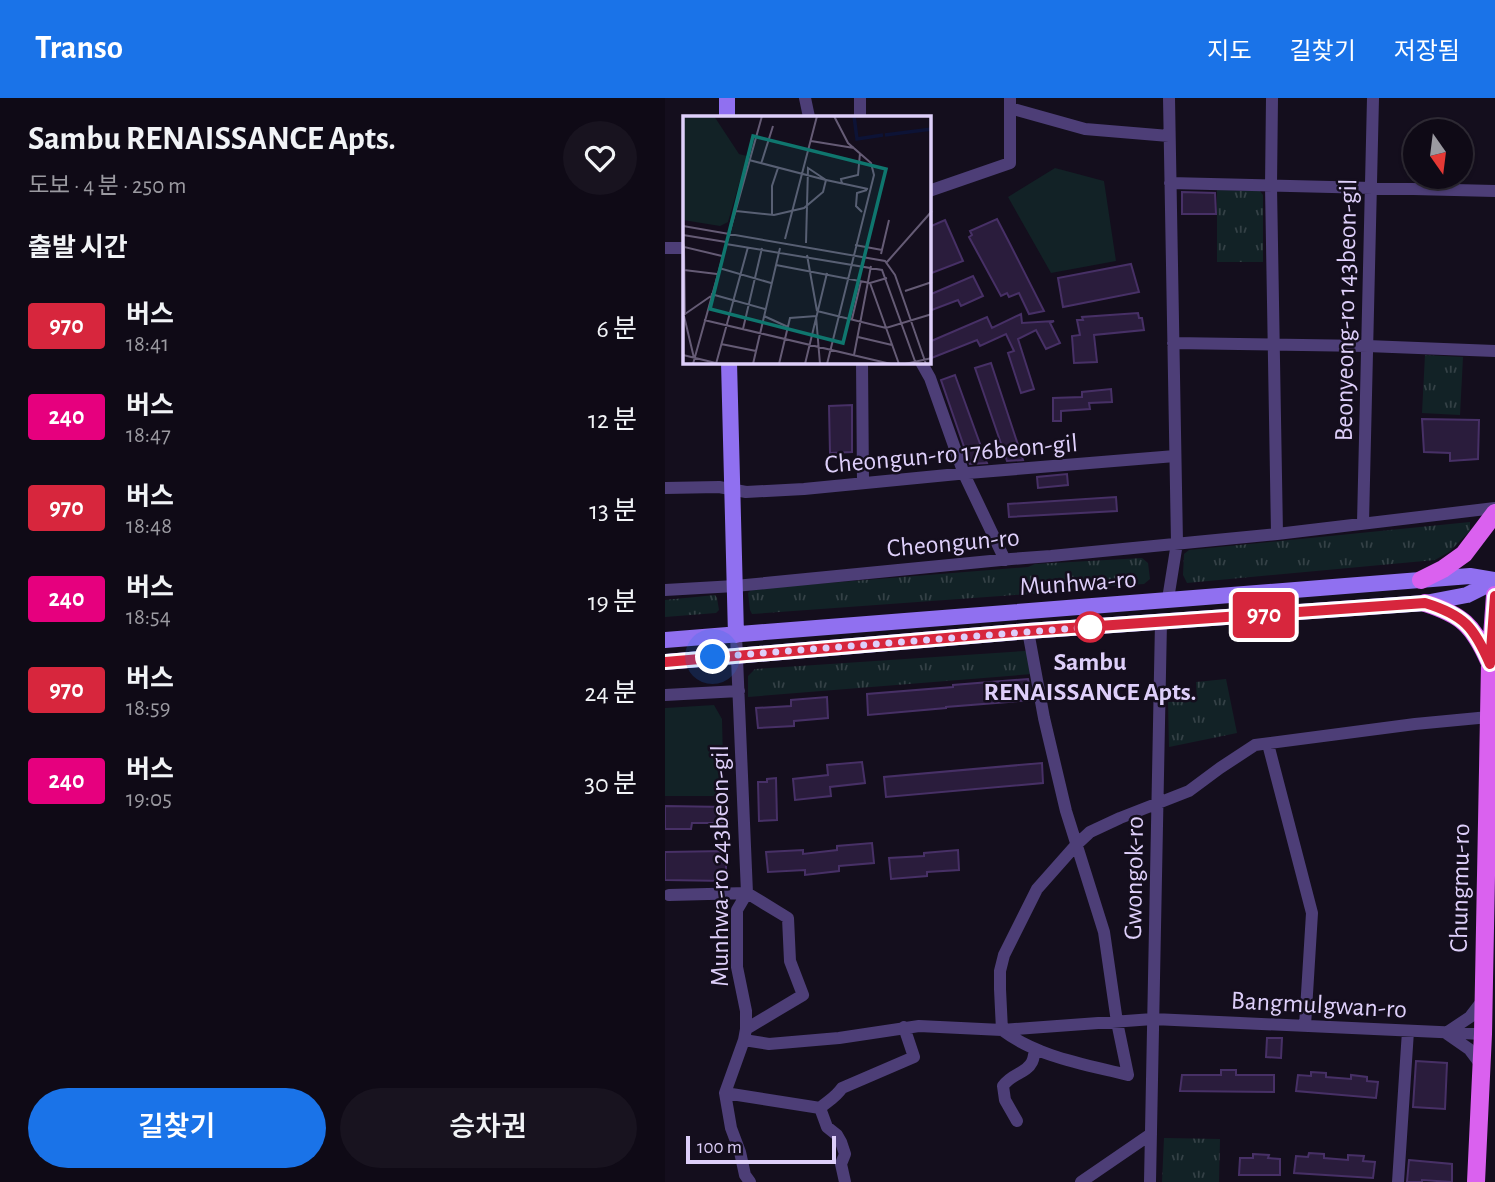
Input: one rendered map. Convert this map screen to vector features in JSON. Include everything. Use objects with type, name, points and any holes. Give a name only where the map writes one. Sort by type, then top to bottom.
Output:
[{"type":"main road","points":[[727,98],[727,116]]},
{"type":"main road","points":[[729,364],[736,635]]},
{"type":"main road","points":[[1421,580],[1464,554],[1495,510]]},
{"type":"main road","name":"Munhwa-ro","points":[[665,640],[1470,576],[1495,581]]},
{"type":"main road","name":"Munhwa-ro","points":[[665,662],[1028,631],[1425,603],[1467,594],[1495,581]]},
{"type":"main road","name":"Chungmu-ro","points":[[1476,1182],[1483,1034],[1489,717],[1495,595]]},
{"type":"main road","points":[[1425,603],[1460,618],[1493,657]]},
{"type":"street","points":[[805,98],[809,116]]},
{"type":"street","points":[[860,98],[860,116]]},
{"type":"street","points":[[1168,599],[1177,543],[1169,98]]},
{"type":"street","points":[[1272,98],[1277,534]]},
{"type":"street","name":"Beonyeong-ro 143beon-gil","points":[[1363,523],[1373,98]]},
{"type":"street","points":[[931,190],[1010,163],[1010,103],[1086,129],[1169,136]]},
{"type":"street","points":[[1170,183],[1495,191]]},
{"type":"street","points":[[665,248],[683,248]]},
{"type":"street","points":[[1173,343],[1495,351]]},
{"type":"street","points":[[862,364],[863,483]]},
{"type":"street","points":[[922,364],[930,378],[964,474],[1005,560]]},
{"type":"street","name":"Cheongun-ro 176beon-gil","points":[[665,488],[719,486],[746,492],[1175,456]]},
{"type":"street","points":[[1177,543],[1495,510]]},
{"type":"street","name":"Cheongun-ro","points":[[665,590],[734,586],[1177,543]]},
{"type":"street","name":"Gwongok-ro","points":[[1150,1182],[1161,622]]},
{"type":"street","name":"Munhwa-ro","points":[[1028,631],[1044,718],[1066,811],[1104,932],[1128,1075],[1035,1050]]},
{"type":"street","name":"Munhwa-ro 243beon-gil","points":[[736,635],[747,893],[737,910],[737,967],[745,1011],[745,1035],[725,1093],[730,1128],[740,1152],[745,1175],[750,1182]]},
{"type":"street","points":[[665,695],[739,691]]},
{"type":"street","points":[[1017,1121],[1005,1100],[1003,1086],[1009,1077],[1022,1072],[1031,1064],[1035,1050],[1002,1030],[1000,971],[1004,955],[1037,889],[1090,832],[1188,791],[1255,746],[1415,724],[1489,717]]},
{"type":"street","points":[[1268,744],[1312,913],[1305,1026]]},
{"type":"street","points":[[669,895],[747,893],[788,918],[790,961],[803,995],[745,1035]]},
{"type":"street","points":[[1481,1065],[1469,1049],[1446,1032],[1470,1017],[1483,1000]]},
{"type":"street","name":"Bangmulgwan-ro","points":[[745,1035],[756,1043],[781,1043],[839,1038],[904,1027],[1002,1030],[1153,1019],[1483,1034]]},
{"type":"street","points":[[820,1108],[835,1098],[842,1088],[914,1057],[904,1027]]},
{"type":"street","points":[[1398,1182],[1408,1031]]},
{"type":"street","points":[[725,1093],[820,1108]]},
{"type":"street","points":[[820,1108],[827,1127],[841,1142],[845,1154],[841,1164],[845,1182]]},
{"type":"street","points":[[1081,1182],[1151,1134]]},
{"type":"green space","points":[[1055,168],[1104,181],[1116,261],[1051,273],[1008,197]]},
{"type":"green space","points":[[1217,190],[1260,191],[1263,195],[1263,262],[1217,262]]},
{"type":"green space","points":[[1425,355],[1463,357],[1460,415],[1422,413]]},
{"type":"green space","points":[[1470,522],[1470,531],[1449,552],[1435,560],[1187,583],[1183,575],[1184,554],[1189,550]]},
{"type":"green space","points":[[1142,558],[1148,563],[1150,579],[1144,584],[752,614],[748,593],[752,589],[1028,567],[1035,564]]},
{"type":"green space","points":[[715,595],[719,610],[716,613],[665,617],[665,600]]},
{"type":"green space","points":[[1025,651],[1029,655],[1032,674],[748,697],[748,676],[755,669]]},
{"type":"green space","points":[[1226,679],[1237,733],[1169,747],[1168,702],[1197,701],[1196,682]]},
{"type":"green space","points":[[714,705],[722,719],[724,796],[665,796],[665,708]]},
{"type":"green space","points":[[1164,1138],[1220,1139],[1219,1182],[1162,1182]]},
{"type":"building","points":[[1182,192],[1215,193],[1216,214],[1182,214]]},
{"type":"building","points":[[997,219],[1044,311],[1029,314],[1019,293],[1009,297],[1007,293],[1001,296],[969,237],[972,235],[970,231]]},
{"type":"building","points":[[945,220],[963,261],[931,273],[931,226]]},
{"type":"building","points":[[1131,264],[1139,292],[1063,307],[1058,278]]},
{"type":"building","points":[[973,276],[983,296],[961,306],[958,300],[931,310],[931,294]]},
{"type":"building","points":[[1138,313],[1139,318],[1142,318],[1144,330],[1094,335],[1097,362],[1074,363],[1072,336],[1080,335],[1077,320],[1083,320],[1082,317]]},
{"type":"building","points":[[1021,314],[1022,323],[1054,321],[1050,323],[1060,343],[1046,349],[1036,330],[1018,339],[1034,389],[1021,393],[1008,353],[1014,351],[1006,334],[980,346],[977,340],[931,358],[931,341],[987,317],[992,328]]},
{"type":"building","points":[[991,363],[1023,460],[1007,461],[975,368]]},
{"type":"building","points":[[955,375],[987,463],[970,464],[941,380]]},
{"type":"building","points":[[1111,389],[1112,402],[1089,403],[1090,409],[1061,411],[1061,421],[1053,421],[1053,398],[1082,397],[1082,392]]},
{"type":"building","points":[[852,405],[852,452],[830,453],[829,406]]},
{"type":"building","points":[[1422,419],[1479,420],[1478,459],[1450,461],[1450,453],[1424,452]]},
{"type":"building","points":[[1067,474],[1068,485],[1038,488],[1037,477]]},
{"type":"building","points":[[1116,497],[1117,511],[1009,517],[1008,504]]},
{"type":"building","points":[[1028,679],[1032,700],[868,715],[867,694]]},
{"type":"building","points":[[827,697],[828,718],[794,721],[794,726],[758,728],[756,708],[791,706],[791,700]]},
{"type":"building","points":[[862,762],[865,783],[830,787],[831,796],[795,800],[793,779],[828,775],[827,765]]},
{"type":"building","points":[[1042,763],[1043,783],[886,797],[884,777]]},
{"type":"building","points":[[776,778],[777,820],[759,821],[758,782]]},
{"type":"building","points":[[665,806],[726,807],[727,823],[692,823],[691,829],[665,829]]},
{"type":"building","points":[[872,843],[874,863],[839,866],[839,871],[805,875],[805,870],[768,872],[766,852],[803,850],[803,854],[837,850],[837,846]]},
{"type":"building","points":[[958,850],[959,870],[927,872],[927,876],[891,879],[889,858]]},
{"type":"building","points":[[726,851],[726,881],[665,880],[665,852]]},
{"type":"building","points":[[1267,1038],[1282,1038],[1281,1058],[1266,1057]]},
{"type":"building","points":[[1416,1061],[1447,1063],[1445,1109],[1413,1107]]},
{"type":"building","points":[[1221,1070],[1236,1070],[1236,1075],[1274,1075],[1274,1092],[1180,1091],[1182,1075],[1221,1075]]},
{"type":"building","points":[[1311,1072],[1326,1073],[1326,1077],[1367,1077],[1367,1081],[1378,1082],[1376,1098],[1296,1091],[1298,1075],[1311,1076]]},
{"type":"building","points":[[1309,1153],[1324,1154],[1324,1158],[1348,1160],[1348,1155],[1364,1156],[1363,1161],[1375,1162],[1373,1178],[1294,1173],[1296,1156],[1308,1157]]},
{"type":"building","points":[[1253,1154],[1280,1159],[1280,1175],[1239,1175],[1240,1158],[1253,1158]]},
{"type":"building","points":[[1409,1160],[1452,1164],[1452,1182],[1407,1182]]},
{"type":"bus line","name":"970","points":[[665,662],[1028,631],[1425,603],[1460,618],[1480,640],[1490,664],[1495,596]]},
{"type":"place","name":"Sambu RENAISSANCE Apts.","points":[[1090,627]]},
{"type":"route","points":[[713,657],[1090,627]]}]
